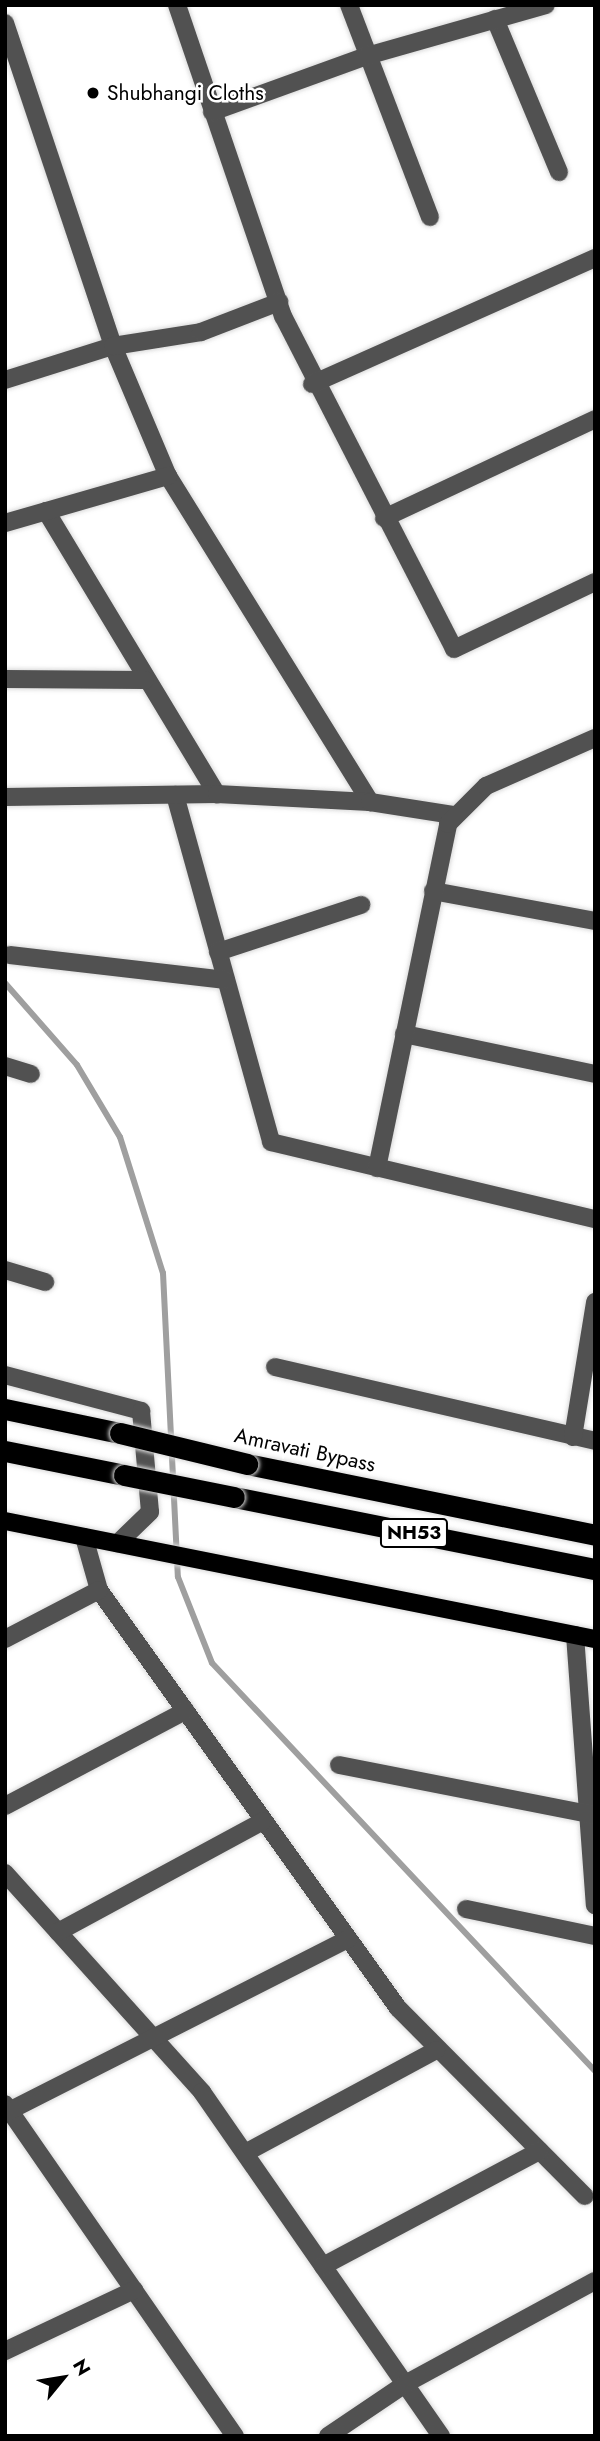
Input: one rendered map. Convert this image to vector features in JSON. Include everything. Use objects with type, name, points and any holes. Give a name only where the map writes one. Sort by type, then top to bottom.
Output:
[{"type":"highway","name":"Amravati Bypass","points":[[5,1409],[247,1464],[595,1535]]},
{"type":"highway","name":"NH53","points":[[5,1451],[595,1569]]},
{"type":"main road","points":[[5,1521],[595,1639]]},
{"type":"street","points":[[177,5],[279,302],[312,384],[454,649],[595,582]]},
{"type":"street","points":[[349,5],[430,217]]},
{"type":"street","points":[[212,111],[368,56],[545,5]]},
{"type":"street","points":[[495,19],[559,172]]},
{"type":"street","points":[[5,23],[113,346],[168,476],[370,802]]},
{"type":"street","points":[[312,384],[595,258]]},
{"type":"street","points":[[5,380],[113,346],[201,332],[279,302]]},
{"type":"street","points":[[384,518],[595,419]]},
{"type":"street","points":[[5,523],[168,476]]},
{"type":"street","points":[[46,511],[145,680],[218,794]]},
{"type":"street","points":[[5,679],[145,680]]},
{"type":"street","points":[[377,1168],[433,891],[453,815],[486,786],[595,738]]},
{"type":"street","points":[[5,797],[218,794],[370,802],[453,815]]},
{"type":"street","points":[[175,795],[271,1142],[595,1219]]},
{"type":"street","points":[[433,891],[595,920]]},
{"type":"street","points":[[218,951],[361,905]]},
{"type":"street","points":[[10,955],[226,980]]},
{"type":"street","points":[[404,1034],[595,1074]]},
{"type":"street","points":[[5,1066],[31,1074]]},
{"type":"street","points":[[5,1270],[46,1282]]},
{"type":"street","points":[[573,1437],[595,1302]]},
{"type":"street","points":[[275,1367],[595,1441]]},
{"type":"street","points":[[5,1375],[141,1411],[150,1512],[118,1543]]},
{"type":"street","points":[[84,1537],[99,1590],[348,1939],[436,2050],[585,2196]]},
{"type":"street","points":[[5,1639],[99,1590]]},
{"type":"street","points":[[575,1635],[591,1814],[595,1905]]},
{"type":"street","points":[[5,1806],[185,1711]]},
{"type":"street","points":[[339,1765],[591,1814]]},
{"type":"street","points":[[58,1932],[262,1821]]},
{"type":"street","points":[[5,1873],[155,2040],[246,2153],[441,2436]]},
{"type":"street","points":[[466,1909],[595,1936]]},
{"type":"street","points":[[235,2436],[7,2109],[155,2040],[348,1939]]},
{"type":"street","points":[[246,2153],[436,2050]]},
{"type":"street","points":[[323,2266],[539,2151]]},
{"type":"street","points":[[328,2436],[405,2384],[595,2281]]},
{"type":"street","points":[[5,2351],[135,2290]]},
{"type":"waterway","points":[[5,983],[77,1065],[120,1137],[163,1273],[178,1577],[212,1663],[595,2071]]},
{"type":"place","name":"Shubhangi Cloths","points":[[93,93]]}]
